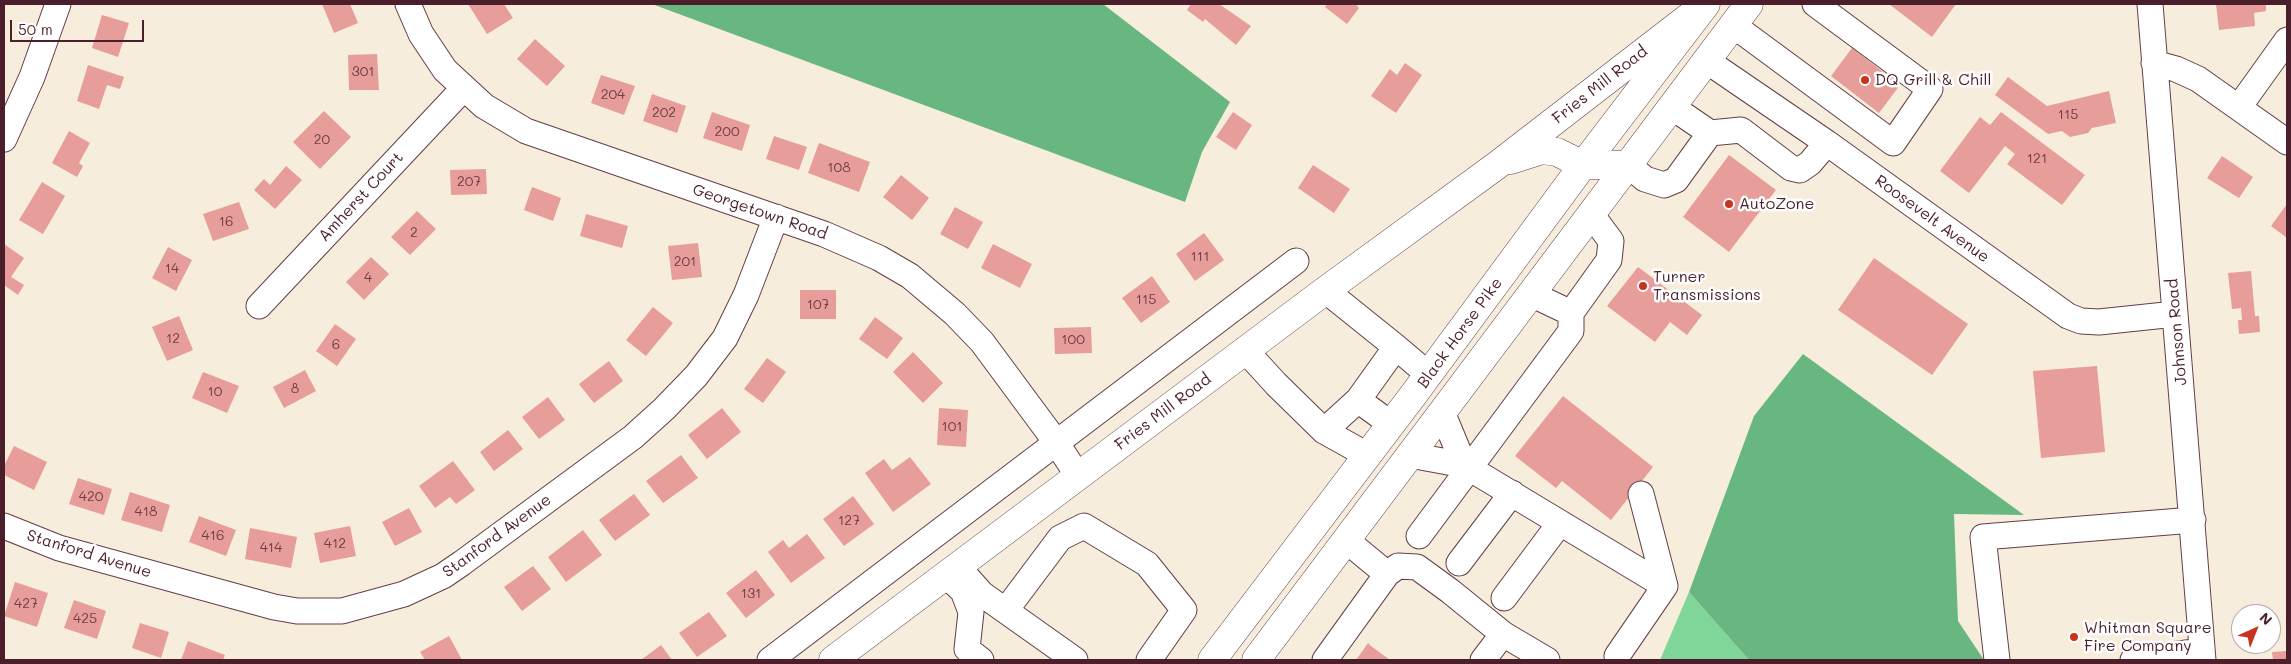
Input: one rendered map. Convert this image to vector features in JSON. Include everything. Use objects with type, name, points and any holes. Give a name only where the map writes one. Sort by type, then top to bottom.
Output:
[{"type":"main road","name":"Black Horse Pike","points":[[1212,660],[1429,375],[1583,165],[1705,4]]},
{"type":"main road","name":"Fries Mill Road","points":[[833,660],[1325,290],[1496,166],[1705,4]]},
{"type":"main road","name":"Black Horse Pike","points":[[1256,660],[1749,4]]},
{"type":"main road","name":"Fries Mill Road","points":[[1496,166],[1542,150],[1557,152],[1583,165],[1628,165]]},
{"type":"main road","points":[[1238,660],[1242,646],[1274,602],[1288,577],[1290,556]]},
{"type":"street","points":[[4,139],[23,102],[58,4]]},
{"type":"street","name":"Georgetown Road","points":[[408,4],[431,52],[463,89],[503,118],[550,141],[776,217],[860,249],[897,268],[924,287],[976,335],[1056,442],[1078,476]]},
{"type":"street","points":[[1733,25],[1893,143],[1930,89],[1815,4]]},
{"type":"street","name":"Johnson Road","points":[[2150,4],[2193,520],[2202,656]]},
{"type":"street","points":[[2238,107],[2287,40]]},
{"type":"street","name":"Roosevelt Avenue","points":[[1707,61],[1827,143],[2068,316],[2081,321],[2099,322],[2175,314]]},
{"type":"street","points":[[2154,63],[2176,69],[2198,79],[2287,142]]},
{"type":"street","name":"Amherst Court","points":[[259,306],[463,89]]},
{"type":"street","points":[[1672,107],[1710,133],[1741,130],[1791,168],[1800,170],[1810,163],[1827,143]]},
{"type":"street","points":[[1628,165],[1645,179],[1664,185],[1676,180],[1710,133]]},
{"type":"street","points":[[1419,536],[1468,467],[1571,331],[1571,313],[1609,260],[1611,241],[1591,214]]},
{"type":"street","name":"Stanford Avenue","points":[[4,526],[59,548],[289,610],[342,610],[404,594],[443,576],[462,563],[633,438],[664,409],[696,376],[724,338],[746,295],[776,217]]},
{"type":"street","points":[[770,660],[1296,261]]},
{"type":"street","points":[[1325,290],[1429,375]]},
{"type":"street","points":[[1531,294],[1571,313]]},
{"type":"street","points":[[1324,431],[1358,400],[1396,347]]},
{"type":"street","points":[[1245,350],[1276,384],[1324,431],[1367,455]]},
{"type":"street","points":[[1358,400],[1391,424]]},
{"type":"street","points":[[1442,412],[1468,467]]},
{"type":"street","points":[[1410,455],[1468,467],[1665,586]]},
{"type":"street","points":[[1459,563],[1512,493]]},
{"type":"street","points":[[1617,656],[1665,586],[1641,494]]},
{"type":"street","points":[[1997,660],[1983,537],[2193,520]]},
{"type":"street","points":[[1504,598],[1560,523]]},
{"type":"street","points":[[1006,610],[1060,538],[1084,526],[1147,564],[1184,610],[1149,660]]},
{"type":"street","points":[[1347,541],[1387,574]]},
{"type":"street","points":[[1325,660],[1387,574],[1398,566],[1417,567],[1503,634],[1547,660]]},
{"type":"street","points":[[952,571],[1075,660]]},
{"type":"street","points":[[952,571],[963,591],[971,612],[968,649],[981,660]]},
{"type":"street","points":[[1483,660],[1503,634]]},
{"type":"street","points":[[2133,660],[2202,656]]},
{"type":"green space","points":[[652,4],[1103,4],[1230,102],[1202,152],[1185,202]]},
{"type":"green space","points":[[1803,354],[2024,515],[1954,514],[1958,621],[1984,660],[1749,660],[1689,592],[1754,416]]},
{"type":"green space","points":[[1689,592],[1749,660],[1660,660]]},
{"type":"building","points":[[322,4],[350,4],[358,23],[334,33]]},
{"type":"building","points":[[468,4],[504,4],[513,18],[487,34]]},
{"type":"building","points":[[1191,4],[1219,4],[1251,26],[1236,45],[1205,19],[1203,22],[1187,10]]},
{"type":"building","points":[[1327,4],[1358,4],[1359,8],[1347,24],[1325,7]]},
{"type":"building","points":[[1889,4],[1956,4],[1932,37]]},
{"type":"building","points":[[2216,4],[2266,4],[2266,11],[2254,13],[2255,26],[2219,30]]},
{"type":"building","points":[[102,15],[129,23],[118,57],[92,48]]},
{"type":"building","points":[[535,39],[565,66],[547,86],[517,59]]},
{"type":"building","name":"DQ Grill & Chill","points":[[1852,48],[1900,85],[1879,113],[1831,76]]},
{"type":"building","points":[[377,54],[379,90],[349,90],[348,55]]},
{"type":"building","points":[[1405,63],[1422,75],[1396,113],[1371,96],[1390,69],[1397,75]]},
{"type":"building","points":[[88,65],[124,77],[120,89],[107,85],[99,109],[77,101]]},
{"type":"building","points":[[601,75],[635,86],[624,115],[591,103]]},
{"type":"building","points":[[2008,77],[2047,106],[2109,91],[2116,123],[2092,128],[2088,133],[2070,137],[2062,131],[2048,134],[1995,95]]},
{"type":"building","points":[[652,94],[686,106],[677,133],[643,121]]},
{"type":"building","points":[[324,111],[351,137],[320,169],[293,142]]},
{"type":"building","points":[[712,112],[750,125],[742,151],[703,138]]},
{"type":"building","points":[[1233,112],[1252,125],[1236,150],[1216,137]]},
{"type":"building","points":[[2001,112],[2085,175],[2062,205],[2007,164],[2015,154],[2005,146],[1969,193],[1940,171],[1980,117],[1990,125]]},
{"type":"building","points":[[69,131],[90,143],[79,163],[83,166],[77,177],[52,163]]},
{"type":"building","points":[[774,136],[807,147],[799,170],[766,159]]},
{"type":"building","points":[[819,143],[870,162],[859,192],[808,173]]},
{"type":"building","name":"AutoZone","points":[[1729,155],[1776,190],[1729,252],[1683,217]]},
{"type":"building","points":[[2222,156],[2253,177],[2239,198],[2207,178]]},
{"type":"building","points":[[1313,165],[1350,189],[1334,213],[1298,188]]},
{"type":"building","points":[[286,166],[302,180],[275,209],[254,190],[264,179],[270,185]]},
{"type":"building","points":[[486,169],[487,194],[451,195],[450,170]]},
{"type":"building","points":[[901,175],[929,198],[912,220],[883,197]]},
{"type":"building","points":[[42,182],[65,196],[43,234],[19,220]]},
{"type":"building","points":[[532,187],[561,198],[553,221],[524,210]]},
{"type":"building","points":[[239,202],[249,229],[213,241],[203,214]]},
{"type":"building","points":[[2287,204],[2287,238],[2271,226]]},
{"type":"building","points":[[955,207],[983,222],[968,249],[940,234]]},
{"type":"building","points":[[417,211],[436,229],[410,255],[391,237]]},
{"type":"building","points":[[586,214],[628,226],[622,248],[580,236]]},
{"type":"building","points":[[1204,233],[1224,260],[1195,281],[1176,254]]},
{"type":"building","points":[[698,243],[702,277],[672,280],[668,246]]},
{"type":"building","points":[[4,244],[24,258],[11,277],[24,285],[18,295],[4,285]]},
{"type":"building","points":[[993,244],[1032,264],[1020,288],[981,268]]},
{"type":"building","points":[[168,247],[192,260],[176,291],[152,278]]},
{"type":"building","points":[[371,257],[389,274],[364,300],[346,282]]},
{"type":"building","points":[[1874,258],[1968,324],[1932,375],[1838,310]]},
{"type":"building","name":"Turner Transmissions","points":[[1638,267],[1702,315],[1687,335],[1670,322],[1655,342],[1607,306]]},
{"type":"building","points":[[2251,271],[2255,316],[2259,316],[2260,332],[2239,334],[2238,320],[2242,320],[2241,308],[2232,309],[2228,273]]},
{"type":"building","points":[[1152,276],[1170,302],[1141,323],[1122,298]]},
{"type":"building","points":[[800,290],[836,290],[836,319],[800,319]]},
{"type":"building","points":[[653,307],[673,323],[646,356],[626,340]]},
{"type":"building","points":[[179,316],[193,350],[167,361],[152,327]]},
{"type":"building","points":[[875,317],[903,338],[887,359],[859,339]]},
{"type":"building","points":[[335,324],[356,339],[337,366],[316,351]]},
{"type":"building","points":[[1091,327],[1092,353],[1055,354],[1054,328]]},
{"type":"building","points":[[913,352],[943,383],[923,403],[893,372]]},
{"type":"building","points":[[767,358],[786,372],[763,403],[744,389]]},
{"type":"building","points":[[609,361],[623,381],[594,403],[579,384]]},
{"type":"building","points":[[2097,366],[2105,452],[2041,458],[2033,371]]},
{"type":"building","points":[[305,370],[316,391],[284,408],[273,387]]},
{"type":"building","points":[[203,372],[239,386],[227,413],[192,398]]},
{"type":"building","points":[[1563,396],[1653,467],[1611,520],[1562,481],[1556,488],[1515,456]]},
{"type":"building","points":[[548,397],[565,420],[539,439],[522,417]]},
{"type":"building","points":[[722,408],[741,432],[707,459],[688,435]]},
{"type":"building","points":[[939,408],[968,410],[966,447],[937,445]]},
{"type":"building","points":[[508,430],[523,449],[494,471],[480,452]]},
{"type":"building","points":[[14,446],[47,462],[34,490],[4,475],[4,466]]},
{"type":"building","points":[[681,455],[698,478],[663,503],[646,481]]},
{"type":"building","points":[[910,457],[931,484],[893,512],[865,473],[884,459],[892,470]]},
{"type":"building","points":[[453,461],[475,490],[456,504],[450,497],[435,508],[419,486]]},
{"type":"building","points":[[78,478],[112,489],[104,515],[69,504]]},
{"type":"building","points":[[130,492],[170,505],[162,532],[121,520]]},
{"type":"building","points":[[634,494],[650,515],[615,541],[599,520]]},
{"type":"building","points":[[853,496],[874,524],[844,546],[823,519]]},
{"type":"building","points":[[409,508],[422,532],[395,546],[382,522]]},
{"type":"building","points":[[199,516],[236,530],[226,556],[189,542]]},
{"type":"building","points":[[350,526],[356,556],[320,563],[314,533]]},
{"type":"building","points":[[250,528],[297,537],[291,568],[245,559]]},
{"type":"building","points":[[583,530],[602,555],[566,582],[548,557]]},
{"type":"building","points":[[807,534],[825,558],[791,583],[768,552],[783,540],[789,548]]},
{"type":"building","points":[[533,566],[551,589],[522,611],[504,587]]},
{"type":"building","points":[[756,570],[775,595],[746,618],[726,593]]},
{"type":"building","points":[[15,582],[48,593],[37,627],[4,616]]},
{"type":"building","points":[[74,600],[106,611],[97,639],[64,628]]},
{"type":"building","points":[[709,612],[727,636],[697,657],[679,633]]},
{"type":"building","points":[[140,623],[169,632],[161,658],[132,648]]},
{"type":"building","points":[[449,636],[462,660],[425,660],[420,652]]},
{"type":"building","points":[[188,641],[225,655],[223,660],[181,660]]},
{"type":"building","points":[[1368,643],[1371,646],[1390,660],[1356,660]]},
{"type":"building","points":[[661,645],[672,660],[641,660]]},
{"type":"building","points":[[2281,651],[2287,651],[2287,660],[2273,660],[2272,654],[2281,654]]},
{"type":"place","name":"DQ Grill & Chill","points":[[1865,80]]},
{"type":"place","name":"AutoZone","points":[[1729,204]]},
{"type":"place","name":"Turner Transmissions","points":[[1643,286]]},
{"type":"place","name":"Whitman Square Fire Company","points":[[2074,637]]}]
